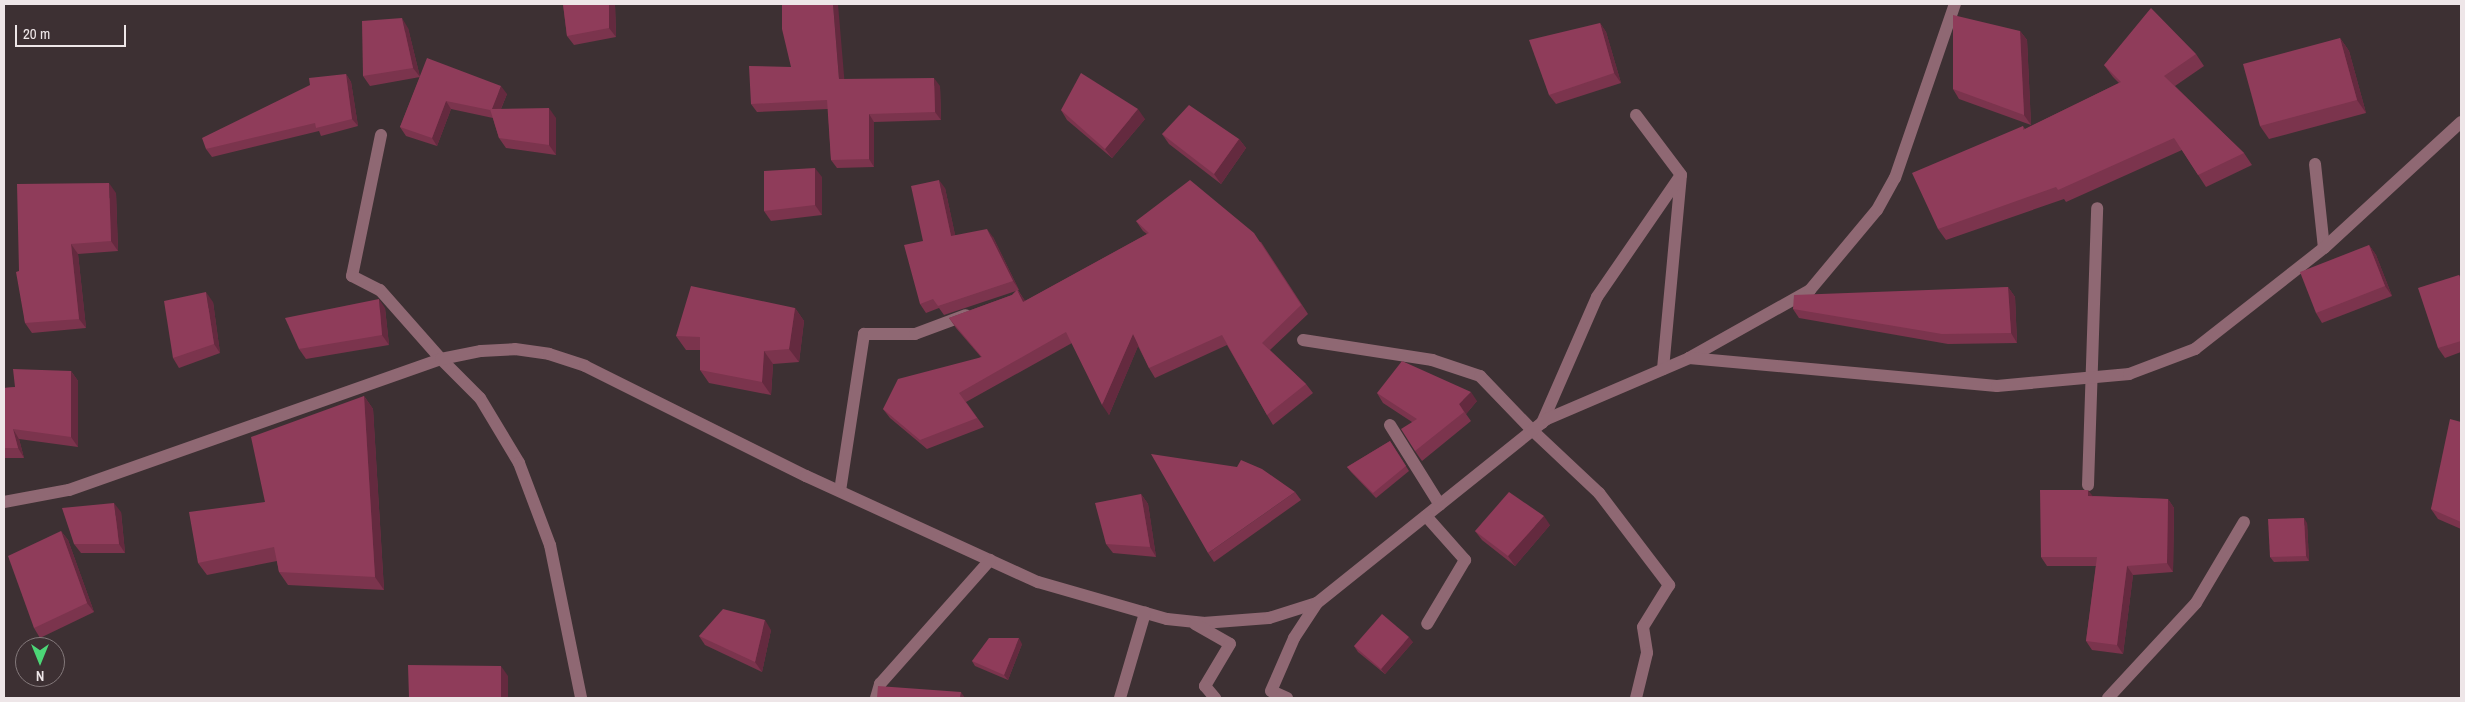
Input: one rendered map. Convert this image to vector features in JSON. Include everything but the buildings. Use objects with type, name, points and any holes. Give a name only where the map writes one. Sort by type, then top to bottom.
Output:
[{"type":"street","points":[[1287,698],[1271,695],[1294,638],[1317,603],[1537,428],[1559,412],[1689,358],[1810,290],[1877,210],[1895,178],[1955,4]]},
{"type":"street","points":[[1636,115],[1680,175],[1663,369]]},
{"type":"street","points":[[1689,358],[1997,386],[2129,374],[2195,349],[2324,248],[2461,122]]},
{"type":"street","points":[[382,135],[352,276],[380,290],[441,360],[480,398],[519,463],[550,545],[582,698]]},
{"type":"street","points":[[2315,164],[2324,248]]},
{"type":"street","points":[[1537,428],[1597,297],[1680,175]]},
{"type":"street","points":[[2088,485],[2097,208]]},
{"type":"street","points":[[840,491],[864,334],[914,334],[979,310]]},
{"type":"street","points":[[1303,340],[1432,360],[1480,376],[1537,428],[1599,493],[1669,585],[1643,627],[1647,653],[1636,698]]},
{"type":"street","points":[[4,502],[69,490],[441,360],[481,351],[515,349],[549,354],[585,366],[840,491],[1038,582],[1144,613],[1193,622],[1269,618],[1317,603]]},
{"type":"street","points":[[1390,425],[1440,505]]},
{"type":"street","points":[[1426,516],[1465,560],[1427,624]]},
{"type":"street","points":[[2108,698],[2196,603],[2244,522]]},
{"type":"street","points":[[876,698],[880,684],[990,560]]},
{"type":"street","points":[[1120,698],[1144,613]]},
{"type":"street","points":[[1193,622],[1230,644],[1205,686],[1215,698]]}]
